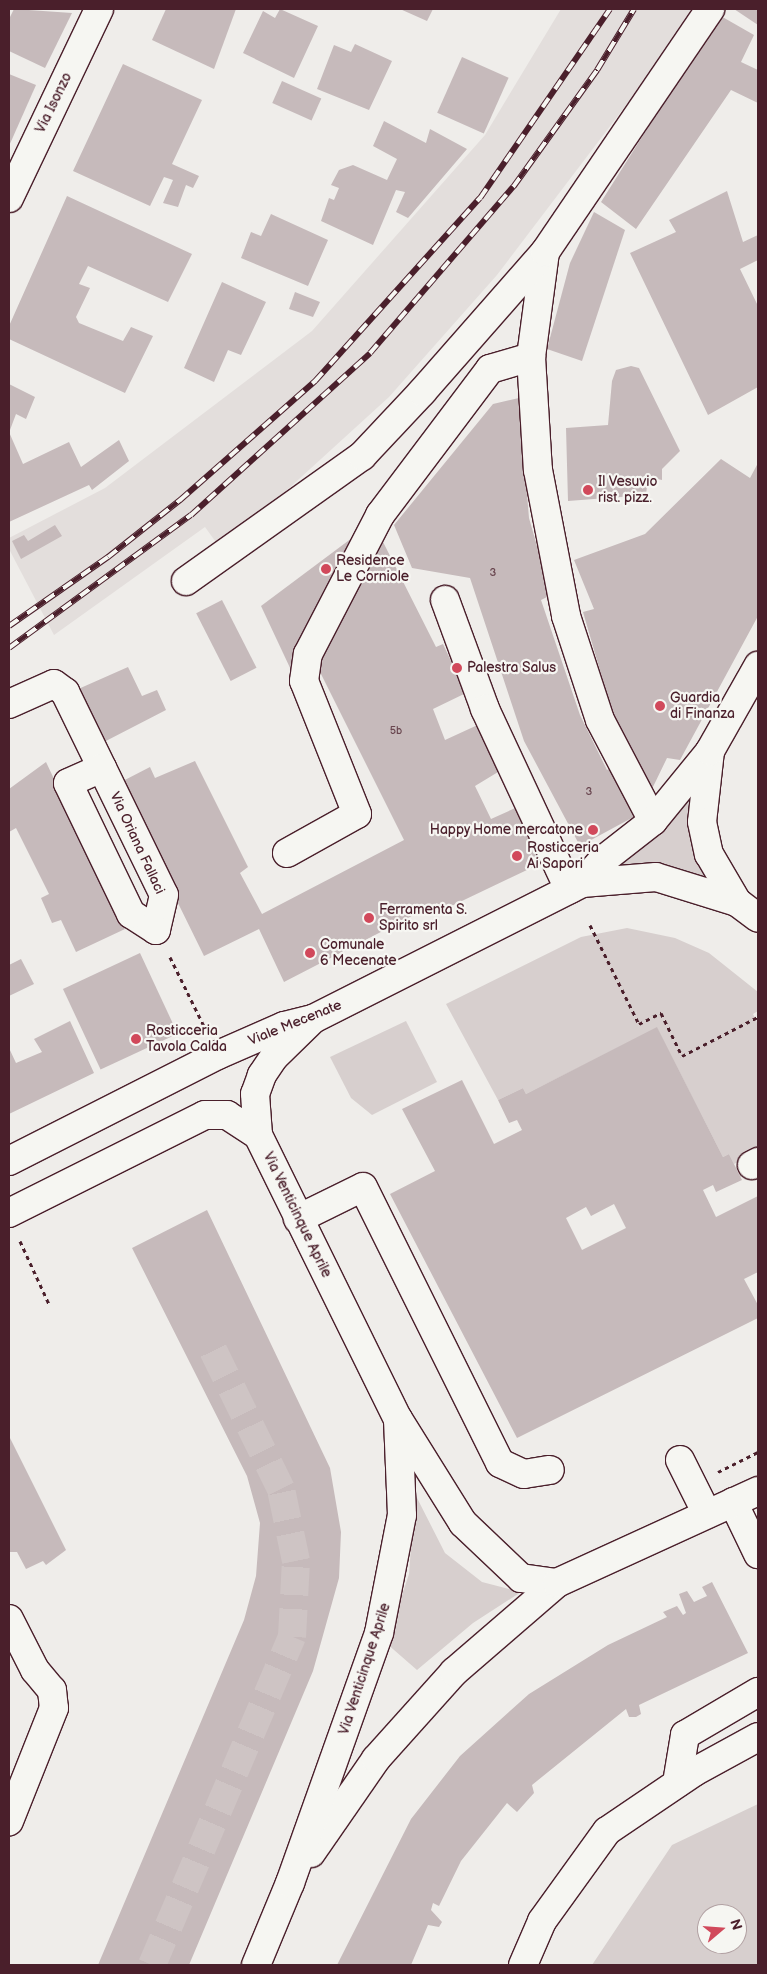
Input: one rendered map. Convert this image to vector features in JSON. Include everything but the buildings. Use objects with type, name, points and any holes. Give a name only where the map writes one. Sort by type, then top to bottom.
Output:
[{"type":"main road","name":"Via Isonzo","points":[[9,198],[99,9]]},
{"type":"main road","points":[[186,581],[362,456],[545,252],[710,9]]},
{"type":"main road","points":[[545,252],[531,357],[538,470],[566,616],[600,720],[653,822]]},
{"type":"main road","points":[[287,853],[357,814],[304,681],[308,654],[385,507],[490,369],[531,357]]},
{"type":"main road","points":[[445,600],[485,709],[575,886]]},
{"type":"main road","points":[[575,886],[602,860],[653,822],[710,751],[758,666]]},
{"type":"main road","name":"Via Oriana Fallaci","points":[[9,704],[54,684],[65,692],[164,895],[156,930]]},
{"type":"main road","points":[[710,751],[702,822],[709,854],[737,902]]},
{"type":"main road","points":[[102,768],[68,783],[131,914],[156,930]]},
{"type":"main road","points":[[575,886],[656,877],[737,902],[758,918]]},
{"type":"main road","name":"Viale Mecenate","points":[[9,1162],[218,1055],[284,1026],[313,1019],[575,886]]},
{"type":"main road","name":"Via Venticinque Aprile","points":[[313,1019],[274,1057],[262,1076],[255,1094],[258,1135],[398,1419],[462,1523],[520,1578],[558,1583]]},
{"type":"main road","points":[[9,1212],[205,1114],[227,1115],[258,1135]]},
{"type":"main road","points":[[298,1219],[364,1187],[500,1463],[524,1474],[550,1470]]},
{"type":"main road","name":"Via Venticinque Aprile","points":[[256,1965],[290,1883],[379,1632],[394,1575],[402,1515],[398,1419]]},
{"type":"main road","points":[[680,1460],[707,1514]]},
{"type":"main road","name":"Via Venticinque Aprile","points":[[290,1883],[376,1759],[454,1672],[558,1583],[758,1491]]},
{"type":"main road","points":[[733,1502],[758,1554]]},
{"type":"main road","points":[[9,1618],[35,1670],[52,1690],[54,1708],[9,1821]]},
{"type":"main road","points":[[677,1783],[685,1735],[758,1692]]},
{"type":"main road","points":[[523,1965],[542,1921],[607,1831],[677,1783],[758,1737]]},
{"type":"path","points":[[590,925],[639,1024],[661,1013],[682,1056],[758,1017]]},
{"type":"path","points":[[156,930],[218,1055]]},
{"type":"path","points":[[19,1238],[49,1304]]},
{"type":"shaded area","points":[[561,9],[699,9],[497,275],[389,397],[276,500],[218,545],[205,527],[54,635],[9,549],[9,538],[105,488],[312,331],[485,135]]},
{"type":"shaded area","points":[[689,797],[691,826],[707,877],[657,863],[611,866]]},
{"type":"shaded area","points":[[627,928],[675,938],[709,953],[758,992],[758,1011],[753,1014],[758,1024],[758,1152],[734,1164],[729,1154],[723,1157],[657,1028],[526,1094],[523,1088],[498,1100],[446,1004],[581,937]]},
{"type":"shaded area","points":[[406,1021],[437,1082],[372,1115],[351,1098],[330,1057]]},
{"type":"shaded area","points":[[415,1494],[445,1553],[482,1582],[521,1592],[473,1623],[417,1670],[386,1643],[409,1574]]},
{"type":"shaded area","points":[[758,1804],[758,1965],[592,1965],[672,1845]]},
{"type":"tunnel","points":[[152,1965],[292,1637],[296,1561],[281,1489],[212,1348]]},
{"type":"railway","points":[[9,626],[108,557],[180,500],[315,381],[480,198],[610,9]]},
{"type":"railway","points":[[9,648],[191,515],[370,353],[513,187],[597,70],[634,9]]},
{"type":"place","name":"Il Vesuvio rist. pizz.","points":[[588,490]]},
{"type":"place","name":"Residence Le Corniole","points":[[326,569]]},
{"type":"place","name":"Palestra Salus","points":[[457,668]]},
{"type":"place","name":"Guardia di Finanza","points":[[660,706]]},
{"type":"place","name":"Happy Home mercatone","points":[[593,830]]},
{"type":"place","name":"Rosticceria Ai Sapori","points":[[517,856]]},
{"type":"place","name":"Ferramenta S. Spirito srl","points":[[369,918]]},
{"type":"place","name":"Comunale 6 Mecenate","points":[[310,953]]},
{"type":"place","name":"Rosticceria Tavola Calda","points":[[136,1039]]}]
